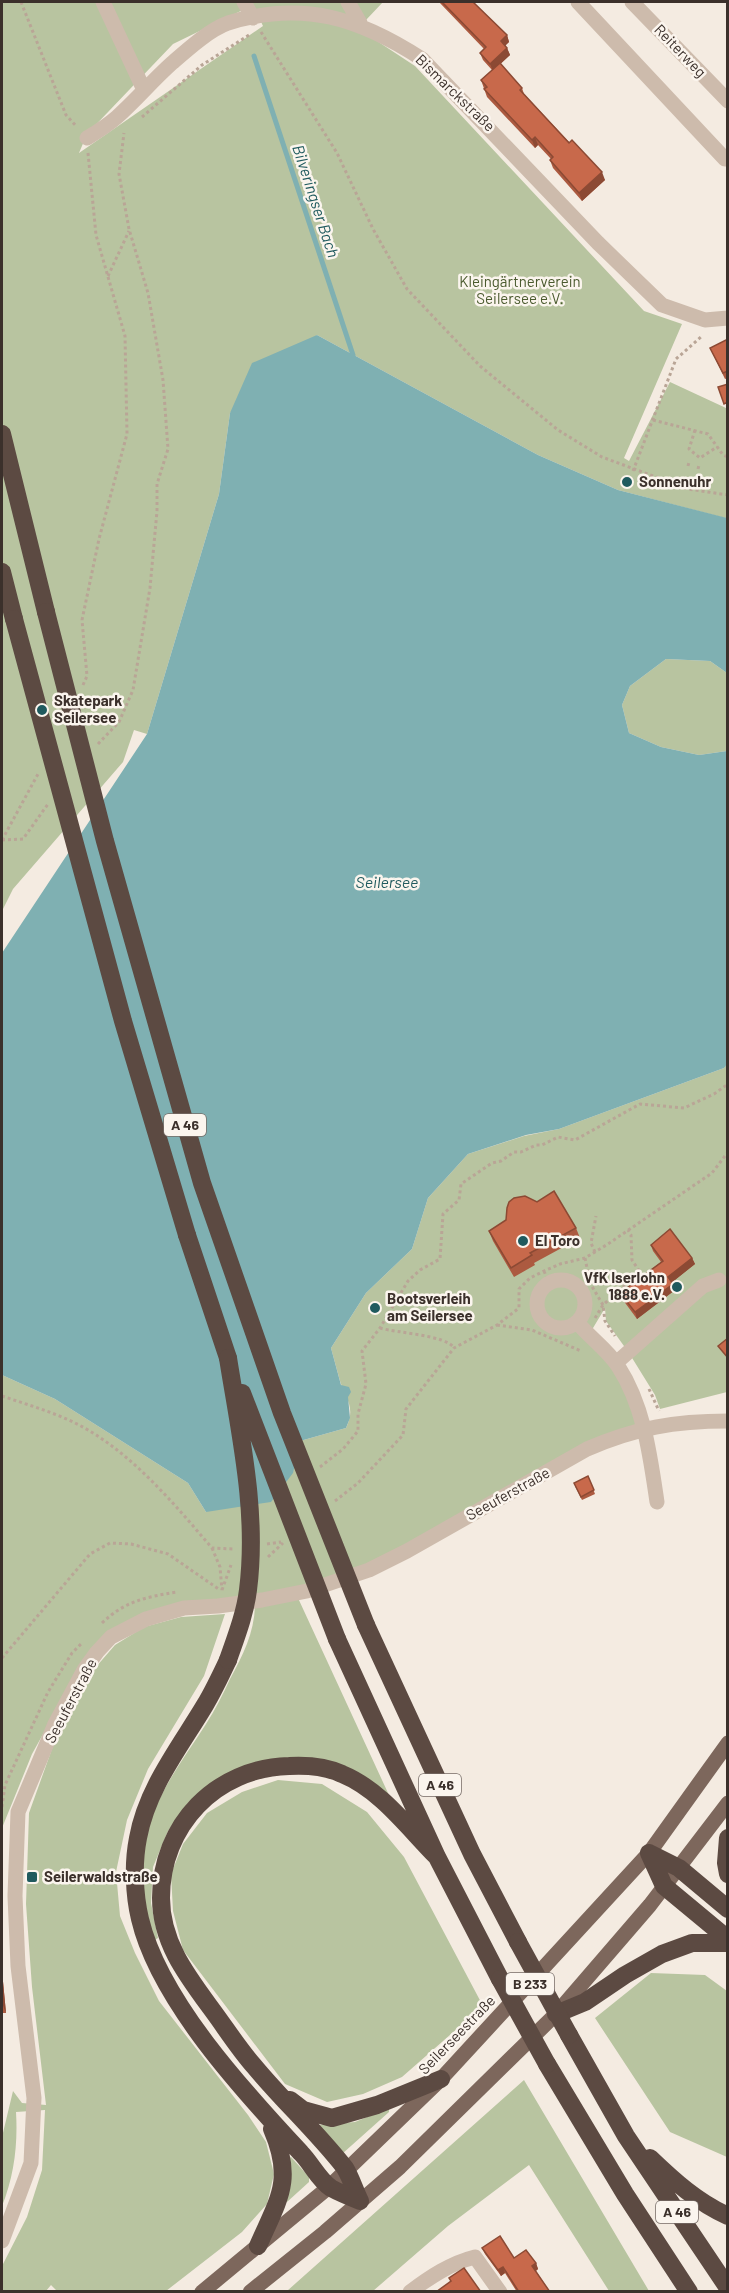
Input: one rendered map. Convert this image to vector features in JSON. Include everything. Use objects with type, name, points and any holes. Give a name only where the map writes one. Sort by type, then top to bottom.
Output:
[{"type":"highway","name":"A 46","points":[[2,434],[105,841],[202,1183],[282,1413],[366,1625],[472,1854],[518,1942],[626,2136],[728,2288]]},
{"type":"highway","name":"A 46","points":[[2,572],[123,1021],[187,1235],[228,1358],[337,1639],[437,1857],[500,1979],[547,2064],[625,2194],[689,2292]]},
{"type":"highway","points":[[228,1358],[246,1471],[252,1533],[248,1591],[242,1620],[228,1660],[207,1702],[165,1769],[149,1801],[138,1838],[135,1878],[140,1920],[172,1994],[205,2041],[266,2116],[329,2187],[360,2201]]},
{"type":"highway","points":[[360,2201],[346,2170],[253,2065],[191,1981],[171,1948],[162,1918],[161,1897],[164,1871],[171,1844],[186,1817],[208,1795],[237,1777],[274,1766],[310,1765],[342,1773],[372,1791],[437,1857]]},
{"type":"highway","points":[[728,1838],[726,1863],[728,1874]]},
{"type":"highway","points":[[649,1853],[679,1868],[728,1910]]},
{"type":"highway","points":[[649,1853],[664,1886],[728,1941]]},
{"type":"highway","points":[[556,2014],[585,2002],[662,1954],[692,1942],[728,1941]]},
{"type":"highway","points":[[270,2084],[303,2110],[332,2118],[377,2105],[441,2079]]},
{"type":"highway","points":[[258,2246],[280,2196],[284,2172],[281,2150],[266,2116]]},
{"type":"highway","points":[[626,2136],[680,2186],[712,2209],[728,2216]]},
{"type":"main road","name":"Seilerseestraße","points":[[202,2292],[329,2187],[441,2079],[649,1853],[728,1743]]},
{"type":"main road","points":[[679,1868],[728,1803]]},
{"type":"main road","name":"B 233","points":[[250,2292],[325,2232],[400,2167],[556,2014],[679,1868]]},
{"type":"street","points":[[103,2],[144,90]]},
{"type":"street","points":[[244,2],[256,23]]},
{"type":"street","points":[[348,2],[360,23]]},
{"type":"street","points":[[578,2],[724,159],[728,159]]},
{"type":"street","name":"Reiterweg","points":[[632,2],[728,100]]},
{"type":"street","name":"Bismarckstraße","points":[[87,138],[115,119],[174,62],[207,36],[227,24],[256,23],[273,12],[295,11],[360,23],[397,42],[423,59],[598,243],[662,305],[705,320],[728,318]]},
{"type":"street","points":[[581,1327],[585,1305],[581,1291],[566,1281],[547,1277],[537,1303],[539,1314],[544,1321],[558,1328],[581,1327],[622,1358],[644,1428],[657,1502]]},
{"type":"street","points":[[622,1358],[703,1286],[719,1280]]},
{"type":"street","name":"Seeuferstraße","points":[[2,2241],[31,2163],[34,2098],[18,1966],[15,1896],[18,1812],[55,1724],[84,1670],[111,1637],[146,1619],[184,1608],[251,1602],[308,1591],[369,1570],[587,1449],[617,1436],[644,1428],[728,1421]]},
{"type":"street","points":[[2,1907],[15,1896]]},
{"type":"street","points":[[410,2292],[427,2279],[462,2260],[475,2257],[500,2292]]},
{"type":"path","points":[[21,2],[66,115],[87,138],[96,235],[125,336],[127,434],[99,538],[82,620],[87,676],[83,686]]},
{"type":"path","points":[[256,23],[338,153],[373,230],[407,289],[480,366],[558,430],[602,457],[633,471],[688,489],[728,495]]},
{"type":"path","points":[[141,118],[202,65],[249,35]]},
{"type":"path","points":[[91,750],[119,722],[133,690],[150,588],[157,511],[157,484],[168,449],[163,380],[148,293],[129,229],[119,174],[124,133],[114,134]]},
{"type":"path","points":[[108,276],[129,229]]},
{"type":"path","points":[[633,471],[676,359],[702,336],[705,320]]},
{"type":"path","points":[[653,420],[708,434],[723,455],[728,457]]},
{"type":"path","points":[[695,430],[689,449],[697,457],[700,458],[717,447]]},
{"type":"path","points":[[2,840],[40,770]]},
{"type":"path","points":[[2,840],[23,839],[51,801]]},
{"type":"path","points":[[454,1348],[451,1344],[441,1340],[380,1328],[408,1281],[420,1270],[440,1259],[443,1214],[459,1200],[461,1184],[492,1163],[501,1161],[514,1152],[521,1152],[536,1144],[542,1145],[558,1137],[576,1140],[640,1104],[684,1108],[714,1094],[728,1084]]},
{"type":"path","points":[[330,1505],[358,1483],[403,1435],[406,1409],[454,1348],[497,1325],[519,1308],[519,1289],[530,1278],[547,1277],[560,1264],[585,1258],[595,1252],[712,1173],[728,1152]]},
{"type":"path","points":[[595,1252],[591,1243],[596,1216]]},
{"type":"path","points":[[581,1327],[640,1272],[632,1260],[631,1235],[628,1230]]},
{"type":"path","points":[[585,1258],[590,1283],[603,1305],[605,1321],[622,1358]]},
{"type":"path","points":[[623,1287],[629,1295]]},
{"type":"path","points":[[497,1325],[532,1330],[587,1355]]},
{"type":"path","points":[[2,1396],[50,1413],[88,1430],[152,1481],[212,1548],[220,1567],[222,1592],[168,1554],[131,1544],[110,1543],[90,1554],[2,1658]]},
{"type":"path","points":[[261,1545],[284,1542]]},
{"type":"path","points":[[212,1548],[237,1549]]},
{"type":"green space","name":"Kleingärtnerverein Seilersee e.V.","points":[[2,2],[383,2],[366,20],[374,39],[415,66],[644,311],[682,324],[624,458],[629,461],[670,382],[726,408],[728,411],[727,518],[618,490],[538,455],[317,335],[230,413],[219,494],[147,734],[134,730],[123,762],[13,889],[2,911]],"holes":[[[253,5],[263,26],[79,153],[87,134],[173,44]]]},
{"type":"green space","points":[[666,659],[710,661],[727,673],[727,751],[699,755],[661,747],[629,733],[622,705],[630,686]]},
{"type":"green space","points":[[727,1063],[727,1392],[660,1409],[655,1395],[606,1321],[605,1308],[587,1338],[612,1363],[641,1426],[407,1550],[309,1587],[145,1614],[82,1664],[32,1754],[2,1828],[2,1375],[55,1399],[188,1483],[206,1512],[300,1441],[346,1428],[350,1409],[331,1348],[366,1293],[412,1249],[428,1198],[468,1154],[524,1136],[559,1129],[724,1068]]},
{"type":"green space","points":[[298,1598],[394,1806],[315,1758],[215,1783],[188,1803],[168,1831],[153,1867],[151,1903],[158,1938],[153,1941],[143,1889],[141,1863],[145,1837],[156,1806],[171,1778],[213,1713],[239,1661],[250,1635],[255,1606]]},
{"type":"green space","points":[[225,1614],[204,1676],[148,1769],[127,1820],[116,1872],[120,1916],[159,2001],[248,2115],[266,2142],[274,2174],[267,2204],[242,2232],[166,2291],[57,2291],[51,2285],[46,2291],[2,2291],[2,2266],[27,2217],[42,2170],[45,2110],[16,2112],[14,2160],[10,2183],[2,2206],[2,2137],[13,2091],[22,2103],[46,2105],[32,1987],[26,1904],[29,1813],[57,1735],[89,1675],[115,1645],[144,1627],[181,1617]]},
{"type":"green space","points":[[278,1780],[322,1784],[367,1812],[404,1857],[483,2006],[402,2077],[363,2094],[327,2102],[285,2084],[183,1950],[173,1911],[171,1874],[183,1844],[207,1813],[242,1792]]},
{"type":"green space","points":[[651,1973],[705,1975],[727,1991],[727,2157],[670,2132],[595,2018]]},
{"type":"green space","points":[[524,2080],[649,2291],[609,2291],[529,2165],[448,2226],[373,2291],[287,2291]]},
{"type":"green space","points":[[389,2108],[389,2112],[342,2154],[318,2125],[355,2122]]},
{"type":"green space","points":[[291,2157],[309,2177],[309,2182],[287,2202],[289,2158]]},
{"type":"water","name":"Seilersee","points":[[317,335],[538,455],[618,490],[727,518],[727,673],[710,661],[666,659],[630,686],[622,705],[629,733],[661,747],[699,755],[727,751],[728,1063],[724,1068],[559,1129],[526,1135],[468,1154],[428,1198],[412,1249],[366,1293],[331,1348],[341,1385],[349,1387],[351,1392],[348,1397],[350,1418],[346,1428],[300,1441],[293,1473],[271,1502],[206,1512],[188,1483],[55,1399],[2,1375],[2,953],[147,734],[219,494],[230,413],[252,363]]},
{"type":"building","points":[[442,2],[473,2],[507,35],[501,41],[507,48],[490,64],[480,53],[486,47]]},
{"type":"building","points":[[500,63],[522,88],[520,90],[569,143],[572,140],[602,172],[579,193],[550,160],[553,157],[535,137],[532,140],[484,89],[487,87],[481,80]]},
{"type":"building","points":[[728,339],[728,371],[723,373],[710,348]]},
{"type":"building","points":[[728,384],[728,402],[724,404],[718,387]]},
{"type":"building","points":[[554,1191],[576,1228],[530,1253],[532,1255],[511,1268],[489,1231],[506,1220],[509,1202],[514,1198],[525,1196],[537,1202]]},
{"type":"building","points":[[670,1229],[692,1258],[668,1277],[673,1284],[635,1312],[620,1293],[663,1261],[651,1245]]},
{"type":"building","points":[[728,1338],[728,1358],[718,1346]]},
{"type":"building","points":[[588,1476],[594,1490],[581,1497],[574,1483]]},
{"type":"building","points":[[500,2236],[514,2258],[526,2250],[536,2263],[532,2266],[550,2292],[519,2292],[503,2267],[498,2270],[482,2248]]},
{"type":"building","points":[[464,2268],[481,2292],[436,2292],[451,2281],[449,2278]]},
{"type":"waterway","name":"Bilveringser Bach","points":[[254,56],[353,355]]},
{"type":"place","name":"Sonnenuhr","points":[[627,482]]},
{"type":"place","name":"Skatepark Seilersee","points":[[42,710]]},
{"type":"place","name":"El Toro","points":[[523,1241]]},
{"type":"place","name":"VfK Iserlohn 1888 e.V.","points":[[677,1287]]},
{"type":"place","name":"Bootsverleih am Seilersee","points":[[375,1308]]},
{"type":"place","name":"Seilerwaldstraße","points":[[32,1877]]}]
